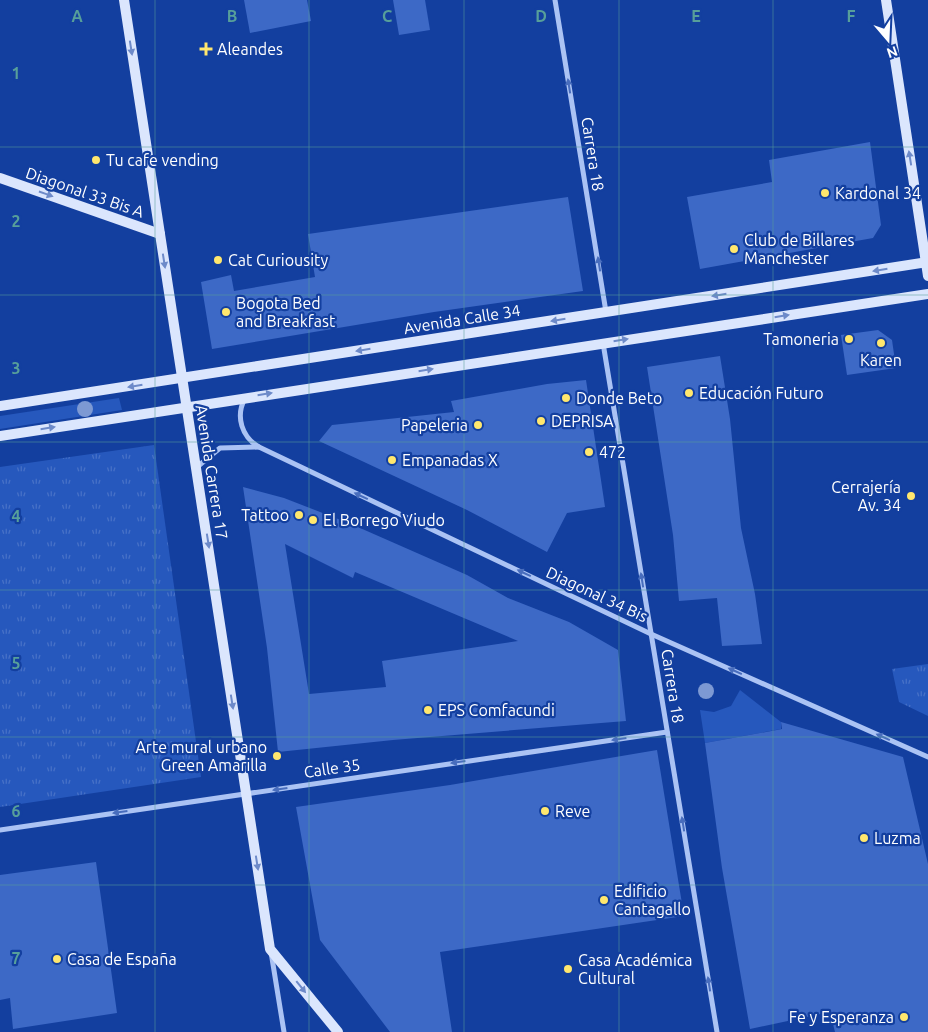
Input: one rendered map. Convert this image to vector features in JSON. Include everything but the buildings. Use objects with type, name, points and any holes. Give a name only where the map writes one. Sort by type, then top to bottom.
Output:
[{"type":"main road","name":"Avenida Carrera 17","points":[[124,0],[270,950]]},
{"type":"main road","points":[[886,0],[928,276]]},
{"type":"main road","name":"Diagonal 33 Bis A","points":[[0,178],[160,234]]},
{"type":"main road","name":"Avenida Calle 34","points":[[0,406],[927,262]]},
{"type":"main road","points":[[0,436],[928,294]]},
{"type":"main road","points":[[270,950],[338,1032]]},
{"type":"street","name":"Carrera 18","points":[[555,0],[606,312]]},
{"type":"street","name":"Carrera 18","points":[[603,343],[717,1032]]},
{"type":"street","name":"Diagonal 34 Bis","points":[[246,397],[241,410],[240,422],[245,435],[259,447],[651,634],[928,757]]},
{"type":"street","name":"Diagonal 34 Bis","points":[[197,467],[220,448],[259,447]]},
{"type":"street","name":"Calle 35","points":[[0,830],[668,732]]},
{"type":"street","points":[[270,950],[284,1032]]},
{"type":"green space","points":[[119,398],[122,410],[0,429],[0,416]]},
{"type":"green space","points":[[154,445],[201,777],[0,807],[0,467]]},
{"type":"green space","points":[[928,664],[928,716],[899,702],[892,669]]},
{"type":"green space","points":[[740,690],[781,722],[781,729],[705,743],[700,710],[714,712],[731,706]]},
{"type":"place","name":"Aleandes","points":[[206,49]]},
{"type":"place","name":"Tu cafe vending","points":[[96,160]]},
{"type":"place","name":"Kardonal 34","points":[[825,193]]},
{"type":"place","name":"Club de Billares Manchester","points":[[734,249]]},
{"type":"place","name":"Cat Curiousity","points":[[218,260]]},
{"type":"place","name":"Bogota Bed and Breakfast","points":[[226,312]]},
{"type":"place","name":"Tamoneria","points":[[849,339]]},
{"type":"place","name":"Karen","points":[[881,343]]},
{"type":"place","name":"Educación Futuro","points":[[689,393]]},
{"type":"place","name":"Donde Beto","points":[[566,398]]},
{"type":"place","name":"DEPRISA","points":[[541,421]]},
{"type":"place","name":"Papeleria","points":[[478,425]]},
{"type":"place","name":"472","points":[[589,452]]},
{"type":"place","name":"Empanadas X","points":[[392,460]]},
{"type":"place","name":"Cerrajería Av. 34","points":[[911,496]]},
{"type":"place","name":"Tattoo","points":[[299,515]]},
{"type":"place","name":"El Borrego Viudo","points":[[313,520]]},
{"type":"place","name":"EPS Comfacundi","points":[[428,710]]},
{"type":"place","name":"Arte mural urbano Green Amarilla","points":[[277,756]]},
{"type":"place","name":"Reve","points":[[545,811]]},
{"type":"place","name":"Luzma","points":[[864,838]]},
{"type":"place","name":"Edificio Cantagallo","points":[[604,900]]},
{"type":"place","name":"Casa de España","points":[[57,959]]},
{"type":"place","name":"Casa Académica Cultural","points":[[568,969]]},
{"type":"place","name":"Fe y Esperanza","points":[[904,1017]]}]
